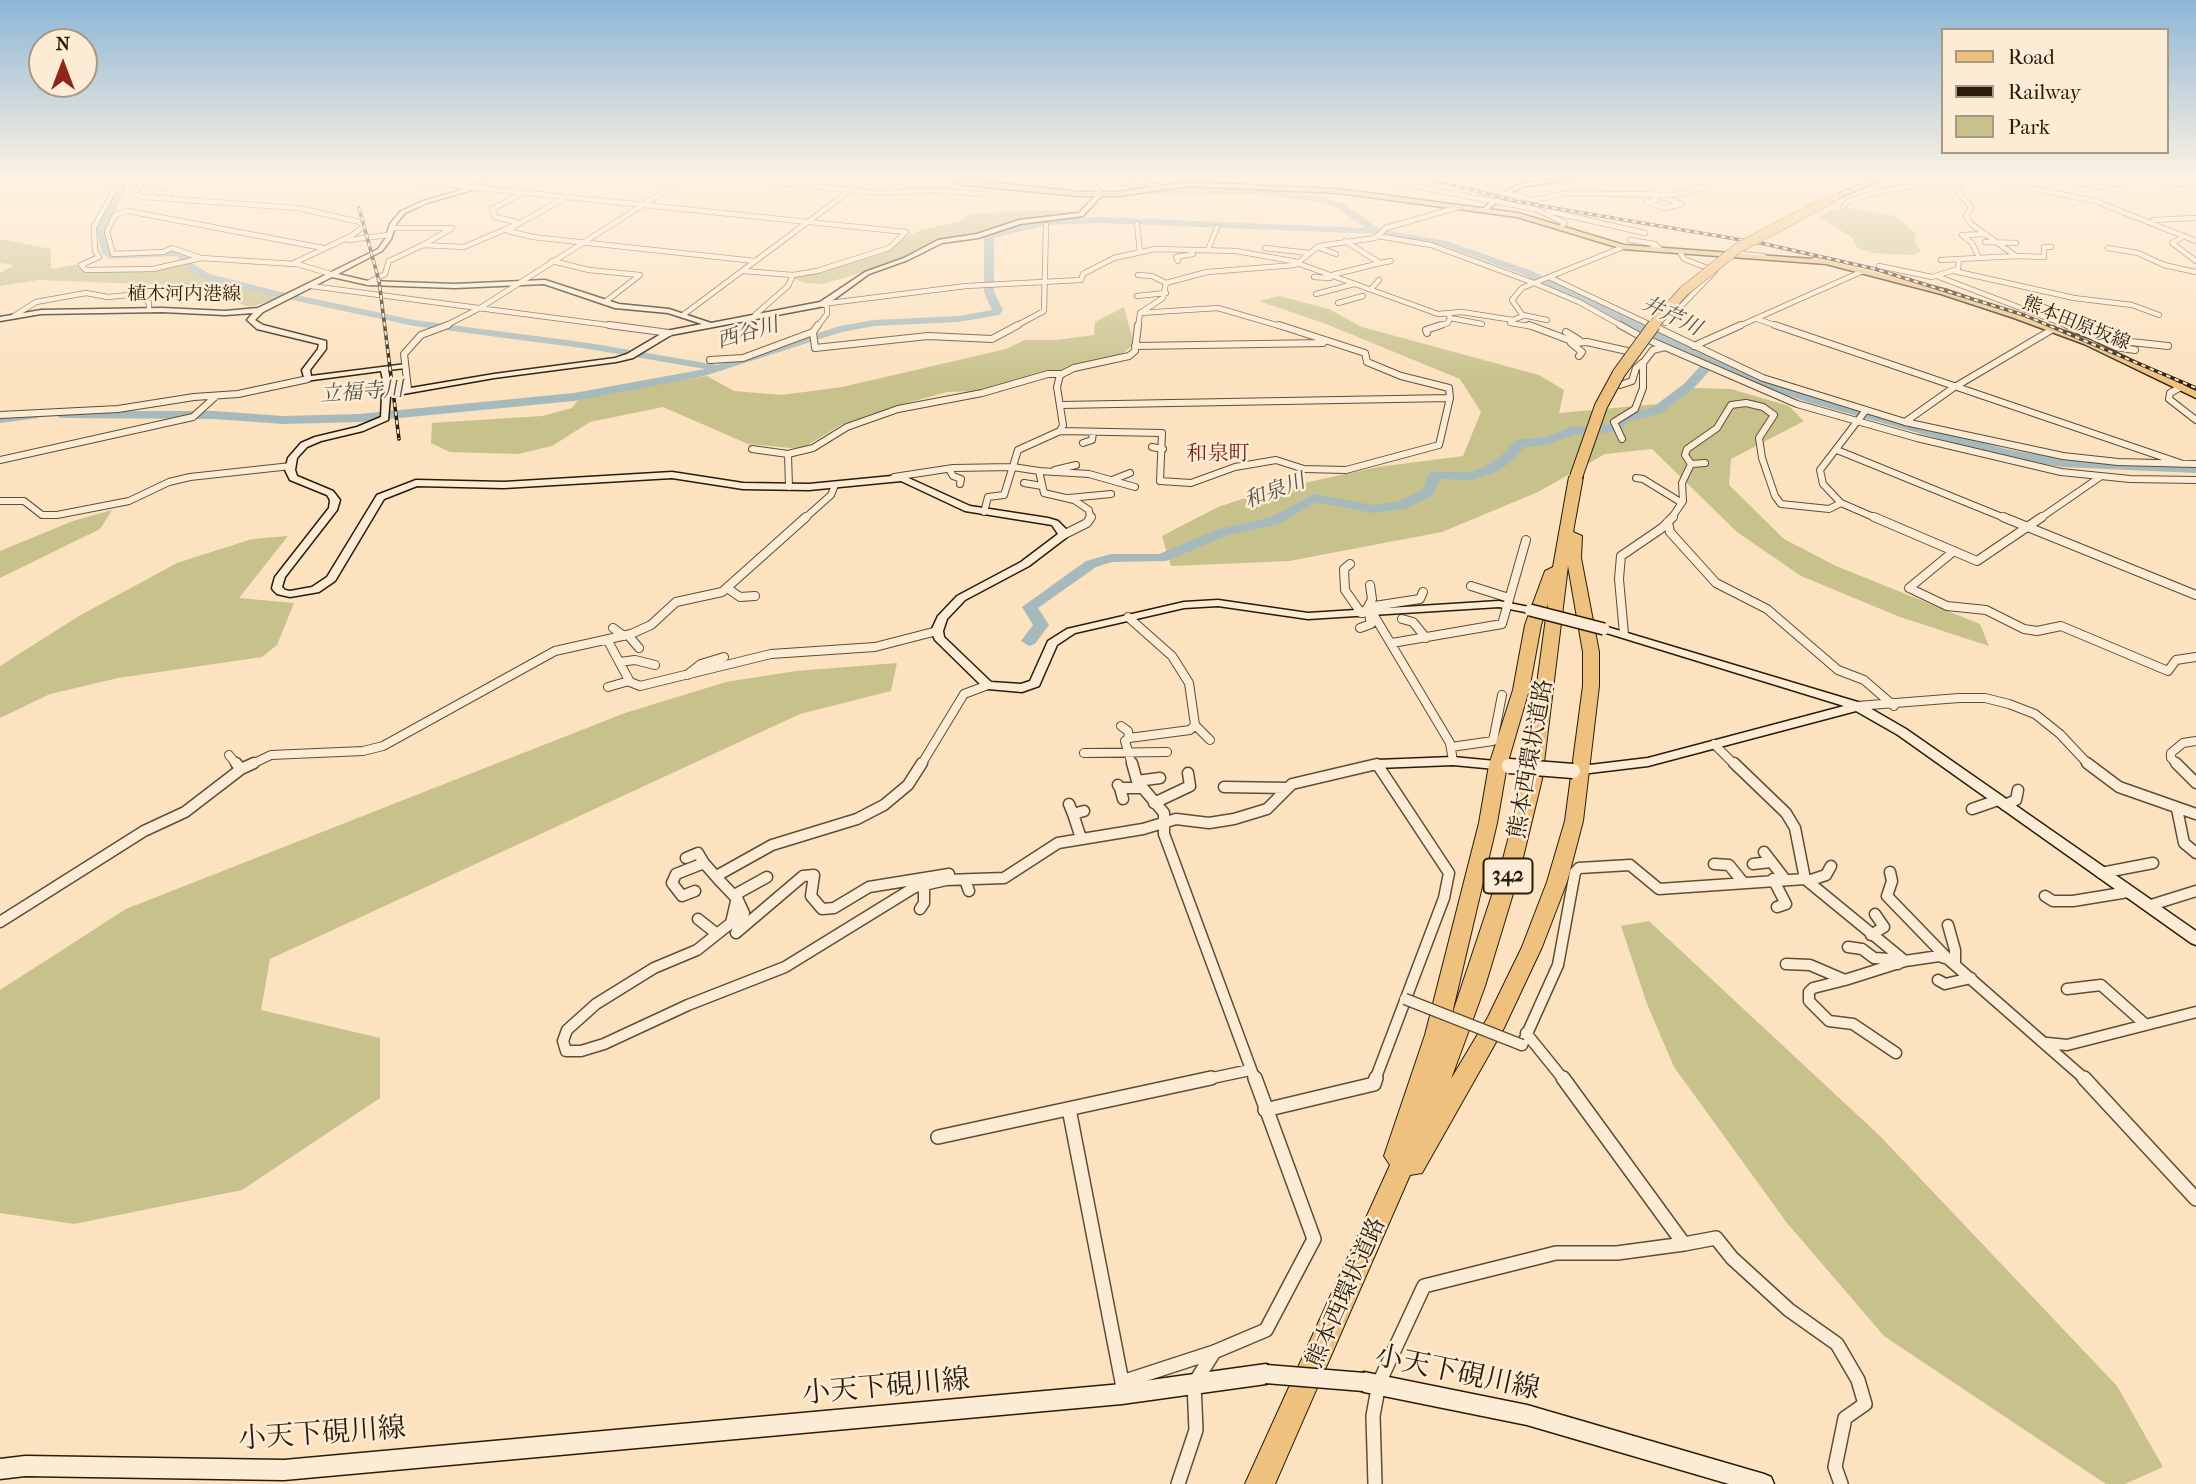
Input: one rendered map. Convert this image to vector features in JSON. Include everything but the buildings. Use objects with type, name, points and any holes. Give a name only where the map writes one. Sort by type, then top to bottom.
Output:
[{"type":"highway","name":"熊本西環状道路","points":[[1260,1484],[1431,1101],[1474,986],[1509,873],[1533,779],[1563,550],[1576,477],[1601,405],[1619,373],[1658,319],[1702,276],[1741,246]]},
{"type":"highway","points":[[1393,1186],[1414,1163],[1496,1022],[1532,947],[1557,882],[1574,821],[1591,652],[1574,558],[1576,477]]},
{"type":"highway","points":[[1366,1247],[1436,1035],[1504,766],[1533,625],[1553,567],[1563,550]]},
{"type":"main road","name":"熊本田原坂線","points":[[1623,247],[1812,260],[1905,281],[2053,329],[2196,396]]},
{"type":"main road","name":"植木河内港線","points":[[296,293],[334,275]]},
{"type":"main road","name":"植木河内港線","points":[[0,319],[41,312],[149,310],[225,313],[260,310]]},
{"type":"street","points":[[95,246],[99,257],[81,265],[83,269],[140,270],[201,258],[294,264],[368,283],[455,286],[520,282],[554,284],[605,302],[683,315],[708,324]]},
{"type":"street","points":[[111,246],[113,254],[119,255],[163,252],[172,248],[201,258]]},
{"type":"street","points":[[314,246],[323,248]]},
{"type":"street","points":[[294,264],[327,246]]},
{"type":"street","name":"植木河内港線","points":[[334,275],[380,250],[382,246]]},
{"type":"street","points":[[368,283],[385,274],[389,261],[421,246]]},
{"type":"street","points":[[403,366],[404,354],[414,341],[480,308],[575,246]]},
{"type":"street","points":[[620,246],[755,261]]},
{"type":"street","points":[[683,315],[774,246]]},
{"type":"street","points":[[743,271],[793,275],[853,262],[891,246]]},
{"type":"street","points":[[822,304],[867,273],[906,259],[930,246]]},
{"type":"street","points":[[813,332],[815,348],[928,336],[992,340],[1042,313],[1046,246]]},
{"type":"street","points":[[1139,246],[1140,252]]},
{"type":"street","points":[[1208,250],[1209,246]]},
{"type":"street","points":[[1137,296],[1207,272],[1297,263],[1320,246]]},
{"type":"street","points":[[1353,246],[1380,263]]},
{"type":"street","points":[[1434,246],[1579,302],[1638,335]]},
{"type":"street","points":[[1644,246],[1764,256]]},
{"type":"street","points":[[1974,246],[1980,257]]},
{"type":"street","points":[[2003,246],[2016,256]]},
{"type":"street","points":[[2176,246],[2196,261]]},
{"type":"street","points":[[1317,247],[1336,254]]},
{"type":"street","points":[[1523,315],[1512,300],[1522,288],[1623,247]]},
{"type":"street","points":[[1941,260],[2044,257],[2044,247],[2051,247]]},
{"type":"street","points":[[1265,248],[1310,253]]},
{"type":"street","points":[[2108,248],[2138,253],[2164,265],[2196,272]]},
{"type":"street","points":[[1076,465],[1040,471],[1013,467],[950,469],[835,485],[789,487],[743,486],[672,475],[505,485],[416,483],[380,497],[331,579],[315,590],[290,594],[277,588],[280,577],[334,508],[335,500],[330,492],[293,478],[291,466],[297,450],[304,444],[360,429],[385,413],[386,396],[408,389],[630,356],[669,334],[708,324],[822,304],[980,285],[1081,280],[1083,274],[1114,258],[1155,249],[1244,252],[1297,263],[1314,267],[1422,309],[1482,324]]},
{"type":"street","points":[[1957,251],[1980,257]]},
{"type":"street","points":[[1178,261],[1176,257],[1184,255],[1244,252]]},
{"type":"street","points":[[1680,252],[1684,259],[1713,270]]},
{"type":"street","points":[[1995,252],[2005,258]]},
{"type":"street","points":[[1665,323],[1713,270],[1732,259]]},
{"type":"street","points":[[1937,276],[1958,269],[1959,259]]},
{"type":"street","points":[[1812,260],[1841,262],[1905,281]]},
{"type":"street","points":[[552,261],[589,270],[640,275],[605,302]]},
{"type":"street","points":[[1314,277],[1334,276],[1391,261]]},
{"type":"street","points":[[1879,266],[1937,276],[1990,293],[2116,347],[2135,350]]},
{"type":"street","points":[[1695,346],[1863,271]]},
{"type":"street","points":[[1954,271],[2074,298],[2132,305],[2159,315]]},
{"type":"street","points":[[755,315],[788,286],[793,275]]},
{"type":"street","points":[[1138,275],[1152,276],[1166,288]]},
{"type":"street","points":[[1551,278],[1763,378],[1905,422],[2107,463]]},
{"type":"street","points":[[1375,291],[1374,282],[1379,280]]},
{"type":"street","points":[[1316,295],[1355,284]]},
{"type":"street","points":[[311,286],[669,334]]},
{"type":"street","points":[[1148,289],[1166,288]]},
{"type":"street","points":[[752,449],[788,454],[813,448],[846,427],[898,409],[982,393],[1048,374],[1062,374],[1074,368],[1129,356],[1135,346],[1140,313],[1163,298],[1166,288]]},
{"type":"street","points":[[1338,303],[1388,289]]},
{"type":"street","points":[[14,316],[36,302],[86,293],[108,297],[140,294],[149,303],[149,310]]},
{"type":"street","name":"植木河内港線","points":[[260,310],[296,293]]},
{"type":"street","points":[[1398,305],[1405,302]]},
{"type":"street","points":[[710,360],[743,358],[813,332],[827,314],[827,306],[822,304]]},
{"type":"street","points":[[984,512],[988,497],[1004,495],[1018,450],[1024,444],[1060,431],[1162,433],[1160,481],[1198,482],[1235,467],[1276,460],[1304,469],[1346,470],[1438,445],[1450,398],[1449,388],[1401,376],[1367,362],[1366,353],[1264,319],[1238,316],[1218,308],[1140,313]]},
{"type":"street","points":[[1412,314],[1422,309]]},
{"type":"street","points":[[260,310],[251,320],[260,327],[323,343],[322,349],[306,370],[308,379]]},
{"type":"street","points":[[1449,316],[1470,313],[1529,325],[1569,341],[1582,352],[1579,356]]},
{"type":"street","points":[[1501,320],[1513,320],[1523,315],[1547,320]]},
{"type":"street","points":[[1427,333],[1426,330],[1448,323],[1449,316]]},
{"type":"street","points":[[1755,320],[2183,464]]},
{"type":"street","points":[[1905,422],[1955,387],[2053,329]]},
{"type":"street","points":[[1566,332],[1579,340],[1569,341]]},
{"type":"street","points":[[2098,338],[2168,346]]},
{"type":"street","points":[[1569,341],[1586,339],[1627,351]]},
{"type":"street","points":[[1649,340],[1699,364],[1797,404],[1857,423],[2027,464],[2101,477],[2196,480]]},
{"type":"street","points":[[1135,346],[1332,343]]},
{"type":"street","points":[[1620,385],[1632,381],[1636,369],[1653,350],[1665,347]]},
{"type":"street","points":[[1637,354],[1648,356]]},
{"type":"street","points":[[1622,439],[1615,426],[1635,409],[1643,388],[1643,363]]},
{"type":"street","points":[[0,415],[35,411],[95,410],[216,396],[308,379],[403,366],[408,369],[408,389]]},
{"type":"street","points":[[384,369],[390,394]]},
{"type":"street","points":[[1060,431],[1063,425],[1058,387],[1062,374]]},
{"type":"street","points":[[1955,387],[2175,463]]},
{"type":"street","points":[[2178,387],[2170,393],[2172,404],[2196,420]]},
{"type":"street","points":[[0,460],[199,414],[216,396]]},
{"type":"street","points":[[1061,405],[1450,398]]},
{"type":"street","points":[[95,410],[101,399]]},
{"type":"street","points":[[1691,464],[1685,455],[1686,449],[1717,428],[1731,405],[1737,402],[1763,407],[1774,415],[1759,438],[1762,458],[1778,501],[1786,506],[1829,509],[1841,503]]},
{"type":"street","points":[[1865,411],[1820,470],[1819,476],[1841,503],[1977,561],[2101,477]]},
{"type":"street","points":[[1857,423],[1870,432]]},
{"type":"street","points":[[1083,443],[1092,440],[1093,432]]},
{"type":"street","points":[[1152,447],[1163,449]]},
{"type":"street","points":[[1837,450],[2196,595]]},
{"type":"street","points":[[788,454],[789,487]]},
{"type":"street","points":[[2063,456],[2196,464]]},
{"type":"street","points":[[1691,464],[1705,463]]},
{"type":"street","points":[[1624,634],[1619,579],[1621,556],[1668,522],[1682,503],[1682,483],[1691,464]]},
{"type":"street","points":[[0,501],[24,501],[42,515],[57,515],[129,501],[169,482],[190,477],[291,466]]},
{"type":"street","points":[[998,477],[999,467]]},
{"type":"street","points":[[950,469],[953,476],[961,479],[960,484]]},
{"type":"street","points":[[1050,469],[1135,487]]},
{"type":"street","points":[[608,641],[629,681],[640,686],[771,654],[875,648],[937,631],[943,618],[961,598],[1026,564],[1063,536],[1087,523],[1091,517],[1089,510],[1082,505],[1044,493],[1040,471]]},
{"type":"street","points":[[1112,480],[1130,474]]},
{"type":"street","points":[[891,478],[914,481],[968,509],[1052,522],[1060,527],[1063,536]]},
{"type":"street","points":[[1636,478],[1643,479],[1682,503]]},
{"type":"street","points":[[1024,483],[1042,486]]},
{"type":"street","points":[[0,922],[144,831],[185,812],[241,769],[271,755],[363,751],[383,746],[555,651],[626,636],[651,625],[683,596],[722,593],[831,495],[835,485]]},
{"type":"street","points":[[1063,498],[1096,493],[1111,495]]},
{"type":"street","points":[[1668,522],[1670,531],[1716,583],[1767,609],[1838,670],[1864,680],[1894,706]]},
{"type":"street","points":[[1392,643],[1502,624],[1525,540]]},
{"type":"street","points":[[1954,551],[1909,588],[1947,606],[1986,610],[2024,629],[2037,631],[2061,626],[2110,649],[2168,671],[2176,660],[2196,657]]},
{"type":"street","points":[[1349,564],[1344,569],[1345,590],[1392,643],[1452,754],[1504,766],[1578,770],[1648,762],[1857,706],[1894,706],[1959,698],[1986,698],[2035,714],[2060,734],[2090,766],[2119,786],[2196,814]]},
{"type":"street","points":[[1360,628],[1371,624],[1366,611],[1372,599],[1370,585]]},
{"type":"street","points":[[1471,586],[1530,610],[1624,634],[1857,706],[1902,732],[2196,939]]},
{"type":"street","points":[[727,588],[740,597],[755,596]]},
{"type":"street","points":[[1366,611],[1420,599],[1423,592]]},
{"type":"street","points":[[718,879],[720,874],[772,845],[857,819],[884,805],[908,785],[964,694],[988,685],[1022,688],[1035,683],[1052,643],[1059,637],[1128,617],[1204,603],[1285,614],[1507,602]]},
{"type":"street","points":[[1128,617],[1172,656],[1182,669],[1189,683],[1195,725],[1210,740]]},
{"type":"street","points":[[1402,619],[1413,622],[1426,638]]},
{"type":"street","points":[[612,628],[639,648]]},
{"type":"street","points":[[937,631],[948,649],[988,685]]},
{"type":"street","points":[[686,676],[701,664],[724,657]]},
{"type":"street","points":[[620,662],[635,660],[654,665]]},
{"type":"street","points":[[608,687],[629,681]]},
{"type":"street","points":[[767,877],[738,893],[731,923],[697,950],[654,968],[596,1004],[567,1030],[563,1041],[566,1051],[581,1051],[604,1044],[688,1005],[785,967],[882,905],[924,885],[946,880],[968,884],[1004,878],[1058,843],[1143,829],[1176,819],[1209,823],[1267,809],[1292,784],[1377,764],[1452,754],[1493,741],[1498,697]]},
{"type":"street","points":[[1069,1109],[1122,1388],[1266,1330],[1314,1239],[1164,834],[1164,813],[1139,784],[1125,741],[1129,738],[1190,730],[1195,725]]},
{"type":"street","points":[[1121,726],[1128,731],[1129,738]]},
{"type":"street","points":[[2196,741],[2183,743],[2171,753],[2171,758],[2196,783]]},
{"type":"street","points":[[1714,744],[1786,813],[1795,828],[1806,880],[1902,962]]},
{"type":"street","points":[[1084,753],[1167,752]]},
{"type":"street","points":[[229,755],[241,769]]},
{"type":"street","points":[[1265,1110],[1374,1084],[1444,898],[1449,873],[1377,764]]},
{"type":"street","points":[[1154,803],[1190,786],[1188,773]]},
{"type":"street","points":[[1122,799],[1119,787],[1160,778]]},
{"type":"street","points":[[1223,787],[1288,788]]},
{"type":"street","points":[[1972,810],[2016,800],[2018,790]]},
{"type":"street","points":[[1082,838],[1071,809],[1084,811]]},
{"type":"street","points":[[2177,809],[2184,843],[2196,853]]},
{"type":"street","points":[[1764,852],[1778,878],[1786,904],[1777,907]]},
{"type":"street","points":[[686,858],[698,853],[738,900],[744,913],[736,933],[783,896],[803,876],[814,875],[811,895],[821,909],[834,908],[869,887],[915,878],[965,875],[968,884]]},
{"type":"street","points":[[1753,864],[1771,862]]},
{"type":"street","points":[[695,891],[682,895],[672,883],[676,874],[704,863]]},
{"type":"street","points":[[2101,873],[2154,863]]},
{"type":"street","points":[[1714,864],[1728,865],[1742,881]]},
{"type":"street","points":[[1524,1039],[1558,965],[1575,872],[1579,868],[1630,865],[1647,883],[1659,888],[1778,878],[1806,880],[1826,875],[1831,866]]},
{"type":"street","points":[[1890,872],[1892,881],[1887,896],[1952,961],[2118,1112],[2196,1199]]},
{"type":"street","points":[[920,909],[924,903],[924,885]]},
{"type":"street","points":[[2148,906],[2196,891]]},
{"type":"street","points":[[2045,896],[2053,901],[2073,901],[2128,892]]},
{"type":"street","points":[[1871,935],[1884,927],[1875,914]]},
{"type":"street","points":[[698,919],[717,934]]},
{"type":"street","points":[[1948,925],[1955,950],[1952,961]]},
{"type":"street","points":[[1847,947],[1862,949],[1874,958],[1902,962]]},
{"type":"street","points":[[1896,1054],[1853,1024],[1829,1021],[1819,1015],[1809,1001],[1809,992],[1813,988],[1902,962],[1939,956],[1952,961]]},
{"type":"street","points":[[1786,964],[1810,965],[1845,980]]},
{"type":"street","points":[[1938,980],[1945,984],[1971,978]]},
{"type":"street","points":[[2067,989],[2101,985],[2146,1025]]},
{"type":"street","points":[[1405,999],[1524,1039],[1545,1054],[1684,1244]]},
{"type":"street","points":[[2042,1041],[2056,1046],[2196,1012]]},
{"type":"street","points":[[938,1137],[1250,1070]]},
{"type":"street","points":[[1375,1484],[1372,1383],[1424,1286],[1556,1253],[1617,1253],[1716,1238],[1732,1258],[1789,1310],[1837,1344],[1858,1380],[1865,1404],[1845,1418],[1835,1467],[1841,1484]]},
{"type":"street","points":[[1178,1484],[1196,1430],[1194,1384],[1214,1352]]},
{"type":"street","name":"小天下硯川線","points":[[0,1469],[25,1466],[284,1470],[1122,1388],[1194,1384],[1266,1374],[1372,1383],[1527,1415],[1764,1484]]},
{"type":"green space","points":[[0,246],[37,246],[51,249],[51,269],[85,263],[83,267],[89,271],[152,270],[184,263],[207,278],[281,297],[250,307],[198,289],[173,285],[38,280],[0,286],[0,273],[14,265],[0,263]]},
{"type":"green space","points":[[886,246],[934,246],[911,258],[823,284],[805,283],[792,278],[796,273],[861,258]]},
{"type":"green space","points":[[1917,246],[1921,251],[1913,255],[1873,253],[1856,247]]},
{"type":"green space","points":[[1279,296],[1329,309],[1362,327],[1539,375],[1564,390],[1559,413],[1668,403],[1690,388],[1731,389],[1789,406],[1804,421],[1731,459],[1729,485],[1784,539],[1836,566],[1980,624],[1989,646],[1900,617],[1801,576],[1737,532],[1652,449],[1605,454],[1538,492],[1442,532],[1289,561],[1171,566],[1162,536],[1218,507],[1267,491],[1378,467],[1463,456],[1481,412],[1460,379],[1326,324],[1259,301]]},
{"type":"green space","points":[[1124,307],[1134,344],[1120,356],[976,391],[947,392],[907,403],[841,425],[801,449],[748,444],[663,407],[590,422],[552,446],[518,454],[450,452],[431,443],[432,423],[542,416],[572,408],[581,396],[707,376],[734,391],[782,395],[842,387],[1006,349],[1025,340],[1056,340],[1094,335],[1095,322]]},
{"type":"green space","points":[[112,510],[100,529],[0,578],[0,551],[73,521]]},
{"type":"green space","points":[[288,536],[239,598],[294,603],[277,645],[262,657],[118,678],[50,694],[0,718],[0,666],[79,616],[177,563],[252,539]]},
{"type":"green space","points":[[897,663],[891,691],[800,714],[270,959],[261,1010],[380,1038],[380,1098],[242,1190],[74,1224],[0,1213],[0,990],[126,909],[625,713],[726,682],[796,671]]},
{"type":"green space","points":[[1649,921],[1880,1136],[2117,1386],[2163,1467],[2125,1484],[2106,1484],[1884,1336],[1787,1223],[1674,1067],[1647,1004],[1621,926]]},
{"type":"waterway","name":"西谷川","points":[[105,246],[107,253],[112,257],[179,253],[185,256],[189,266],[206,276],[414,323],[589,346],[713,367]]},
{"type":"waterway","name":"西谷川","points":[[62,414],[214,415],[284,420],[359,418],[574,397],[704,373],[840,329],[874,323],[958,319],[995,313],[998,310],[989,292],[989,246]]},
{"type":"waterway","name":"井芹川","points":[[1453,246],[1528,273],[1714,362]]},
{"type":"waterway","name":"和泉川","points":[[1029,641],[1041,625],[1030,607],[1091,564],[1111,558],[1161,558],[1224,532],[1274,521],[1314,498],[1373,509],[1400,506],[1427,493],[1435,475],[1472,476],[1489,470],[1506,459],[1520,443],[1547,441],[1572,431],[1613,428],[1619,426],[1622,420],[1657,410],[1688,387],[1707,365],[1714,362]]},
{"type":"waterway","name":"井芹川","points":[[1714,362],[1759,382],[1814,400],[2005,453],[2062,463],[2196,469]]},
{"type":"waterway","name":"立福寺川","points":[[0,419],[34,415]]},
{"type":"railway","points":[[369,246],[379,281],[399,439]]},
{"type":"railway","points":[[1775,246],[1875,269],[2024,315],[2196,388]]},
{"type":"district","name":"和泉町","points":[[1218,455]]}]
